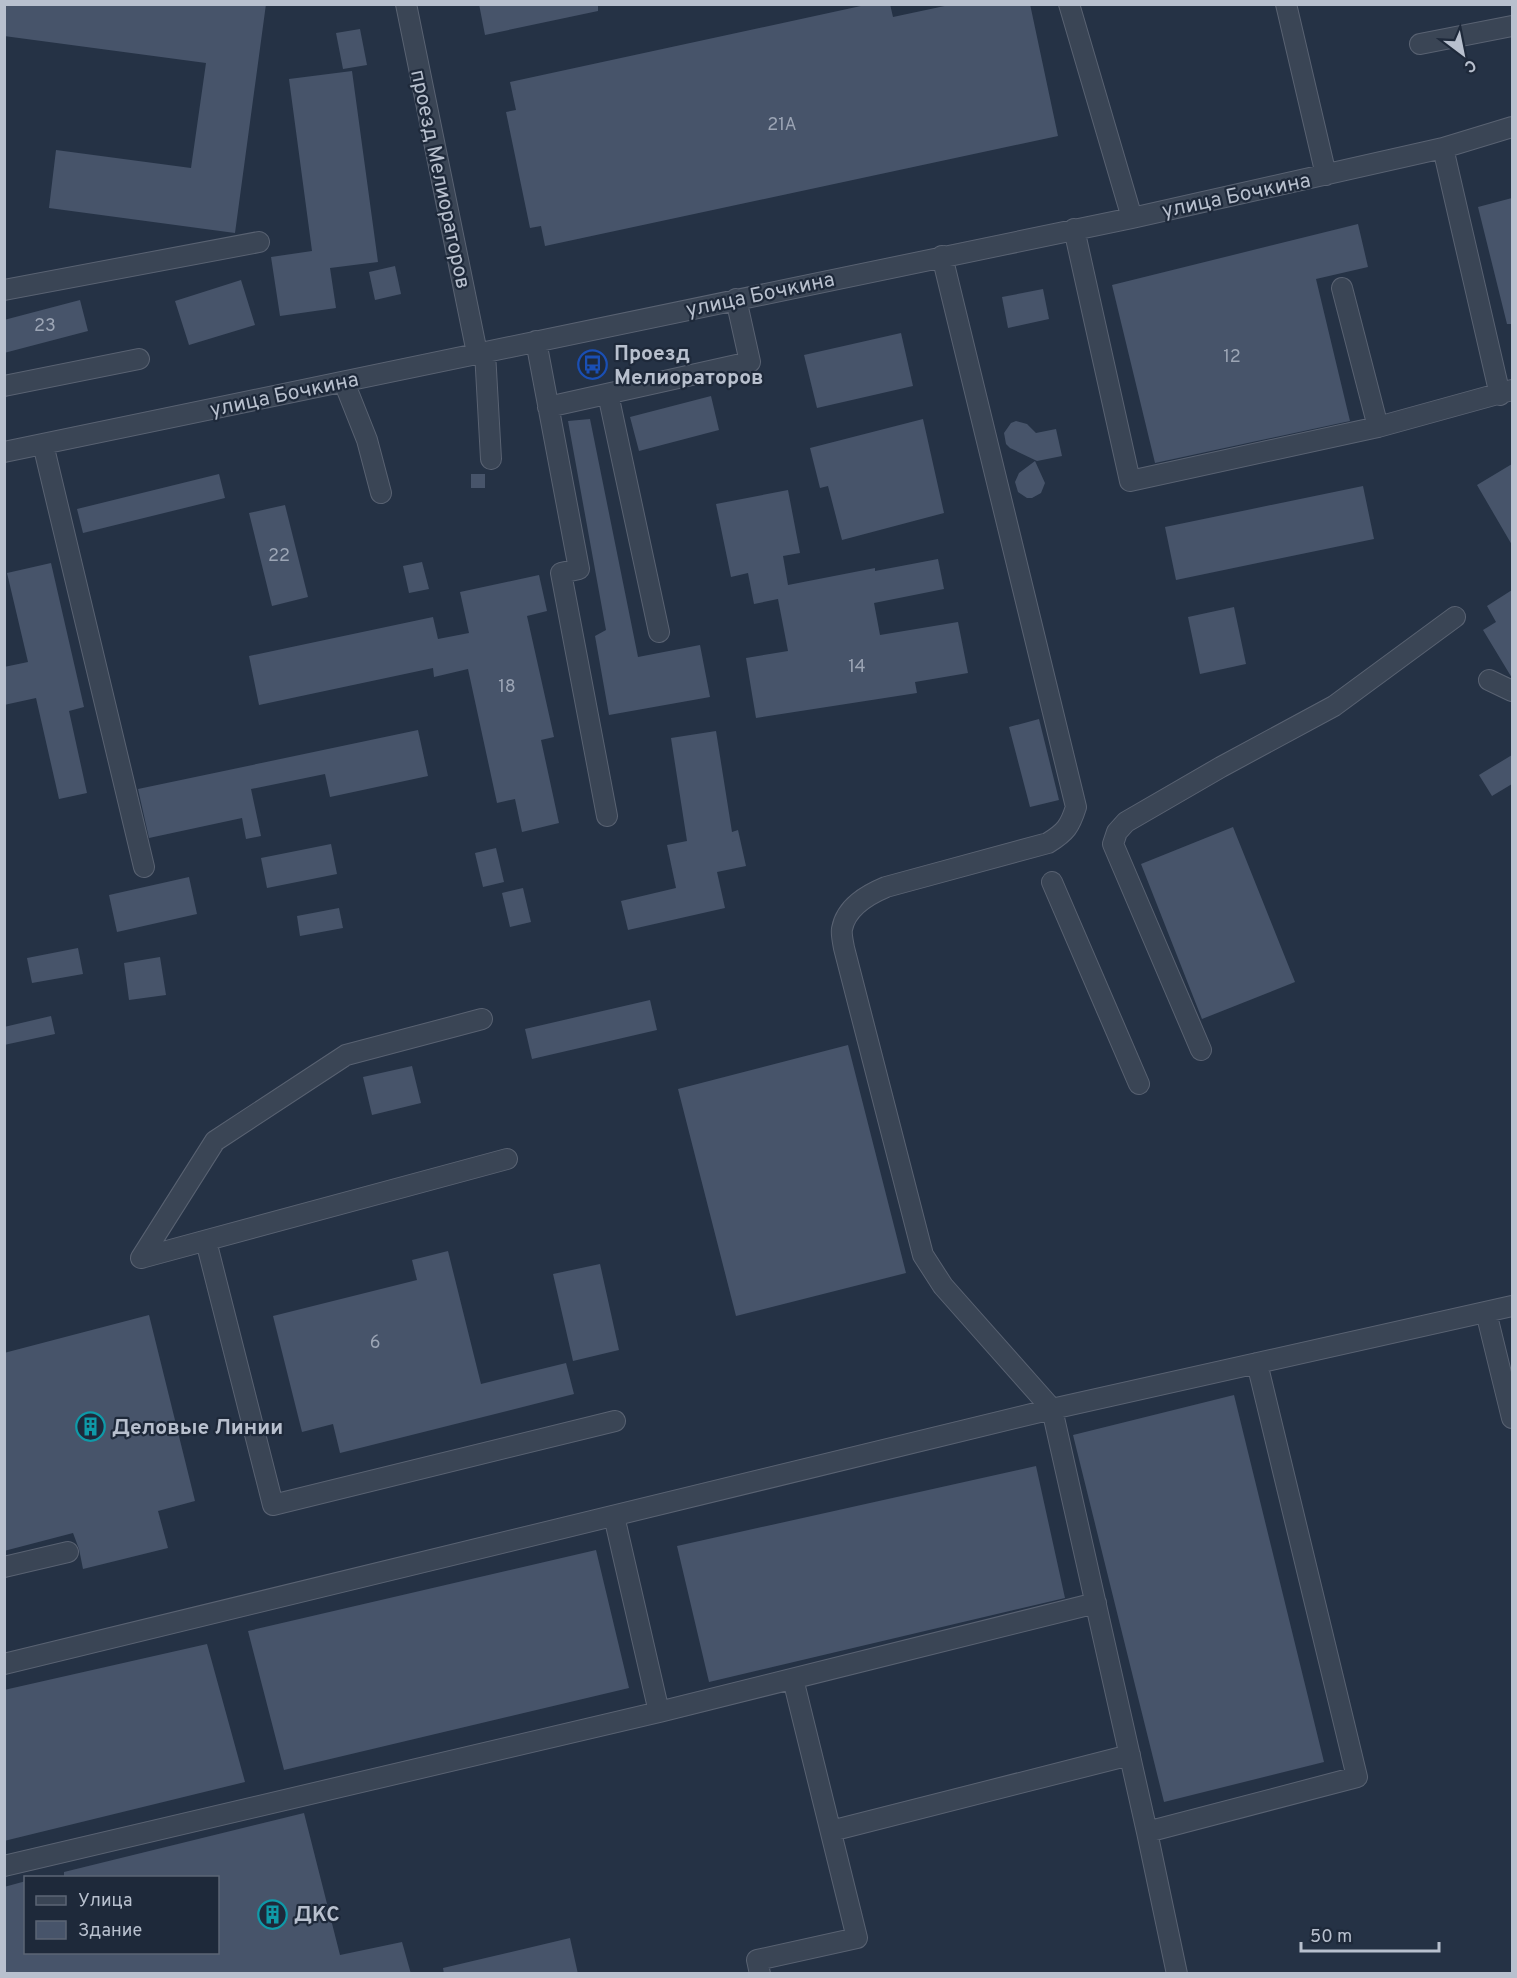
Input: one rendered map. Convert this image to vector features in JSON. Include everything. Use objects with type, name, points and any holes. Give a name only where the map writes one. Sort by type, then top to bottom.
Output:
[{"type":"street","name":"проезд Мелиораторов","points":[[406,4],[481,352],[491,459]]},
{"type":"street","points":[[1069,4],[1132,218]]},
{"type":"street","points":[[1286,4],[1326,176]]},
{"type":"street","points":[[1420,44],[1512,26]]},
{"type":"street","name":"улица Бочкина","points":[[4,452],[1132,218],[1443,148],[1512,127]]},
{"type":"street","points":[[1074,229],[1130,481],[1378,428],[1506,392],[1443,148]]},
{"type":"street","points":[[4,290],[259,242]]},
{"type":"street","points":[[942,256],[1076,807],[1071,822],[1063,834],[1048,843],[871,893],[860,900],[847,915],[842,929],[844,948],[923,1255],[943,1286],[1052,1409],[1177,1974]]},
{"type":"street","points":[[1342,288],[1378,428]]},
{"type":"street","points":[[548,407],[750,362],[736,299]]},
{"type":"street","points":[[536,341],[579,569],[561,573],[608,816]]},
{"type":"street","points":[[4,386],[140,359]]},
{"type":"street","points":[[344,382],[367,440],[381,493]]},
{"type":"street","points":[[608,394],[659,632]]},
{"type":"street","points":[[43,444],[144,867]]},
{"type":"street","points":[[1201,1050],[1113,844],[1117,832],[1126,822],[1211,772],[1334,706],[1455,617]]},
{"type":"street","points":[[1489,680],[1512,691]]},
{"type":"street","points":[[1053,882],[1139,1084]]},
{"type":"street","points":[[482,1019],[346,1055],[215,1141],[141,1258],[507,1159]]},
{"type":"street","points":[[206,1241],[273,1505],[615,1421]]},
{"type":"street","points":[[4,1664],[1052,1409],[1512,1306]]},
{"type":"street","points":[[1486,1312],[1512,1418]]},
{"type":"street","points":[[1147,1832],[1357,1777],[1257,1363]]},
{"type":"street","points":[[614,1516],[659,1712]]},
{"type":"street","points":[[4,1567],[68,1552]]},
{"type":"street","points":[[4,1866],[659,1712],[1096,1603]]},
{"type":"street","points":[[760,1974],[757,1960],[857,1938],[793,1679]]},
{"type":"street","points":[[831,1831],[1130,1755]]},
{"type":"building","points":[[4,4],[266,4],[235,233],[49,208],[56,150],[191,168],[206,63],[4,36]]},
{"type":"building","points":[[479,4],[598,4],[598,11],[485,35]]},
{"type":"building","points":[[870,4],[890,4],[893,17],[954,4],[1030,4],[1058,136],[545,246],[541,226],[530,228],[506,112],[516,110],[510,82]]},
{"type":"building","points":[[360,29],[367,65],[343,69],[336,33]]},
{"type":"building","points":[[352,71],[378,262],[330,268],[336,308],[280,316],[271,257],[312,251],[289,79]]},
{"type":"building","points":[[1512,198],[1512,324],[1507,324],[1478,207]]},
{"type":"building","points":[[1358,224],[1368,267],[1316,279],[1350,421],[1155,463],[1112,285]]},
{"type":"building","points":[[395,266],[401,294],[375,300],[369,272]]},
{"type":"building","points":[[241,280],[255,325],[189,345],[175,301]]},
{"type":"building","points":[[1043,289],[1049,319],[1008,328],[1002,297]]},
{"type":"building","points":[[80,300],[88,331],[4,353],[4,320]]},
{"type":"building","points":[[901,333],[913,386],[817,408],[804,355]]},
{"type":"building","points":[[711,396],[719,430],[639,451],[630,417]]},
{"type":"building","points":[[590,419],[638,657],[700,645],[710,697],[609,715],[595,636],[606,630],[568,421]]},
{"type":"building","points":[[923,419],[944,513],[842,540],[828,486],[820,488],[810,448]]},
{"type":"building","points":[[1016,421],[1027,424],[1036,433],[1056,429],[1062,456],[1037,461],[1010,448],[1006,444],[1004,433],[1011,423]]},
{"type":"building","points":[[1035,461],[1045,483],[1041,493],[1027,498],[1018,492],[1015,482],[1019,473]]},
{"type":"building","points":[[1512,464],[1512,545],[1477,485]]},
{"type":"building","points":[[219,474],[225,498],[83,533],[77,509]]},
{"type":"building","points":[[471,474],[485,474],[485,488],[471,488]]},
{"type":"building","points":[[1363,486],[1374,539],[1176,580],[1165,527]]},
{"type":"building","points":[[788,490],[800,553],[783,556],[788,585],[875,568],[875,571],[938,559],[944,589],[874,603],[880,635],[958,622],[968,673],[915,682],[917,693],[756,718],[746,658],[788,651],[778,599],[754,604],[748,573],[731,577],[716,504]]},
{"type":"building","points":[[285,505],[308,597],[272,606],[249,513]]},
{"type":"building","points":[[422,562],[429,589],[409,593],[403,566]]},
{"type":"building","points":[[51,563],[84,707],[69,711],[87,793],[59,799],[36,698],[4,705],[4,667],[28,662],[7,573]]},
{"type":"building","points":[[539,575],[547,611],[527,616],[554,737],[541,740],[559,823],[522,832],[515,799],[497,803],[468,669],[434,677],[433,668],[259,705],[249,656],[433,617],[438,639],[469,633],[460,592]]},
{"type":"building","points":[[1512,590],[1512,678],[1483,630],[1496,622],[1487,606]]},
{"type":"building","points":[[1234,607],[1246,664],[1200,674],[1188,617]]},
{"type":"building","points":[[1039,719],[1059,800],[1030,807],[1009,727]]},
{"type":"building","points":[[418,730],[428,776],[330,797],[325,774],[251,789],[261,836],[246,839],[242,818],[149,838],[138,789]]},
{"type":"building","points":[[716,731],[732,832],[738,830],[746,866],[717,872],[725,908],[628,930],[621,901],[676,888],[667,845],[687,841],[671,738]]},
{"type":"building","points":[[1512,755],[1512,784],[1492,796],[1479,775]]},
{"type":"building","points":[[1233,827],[1295,982],[1202,1019],[1141,864]]},
{"type":"building","points":[[331,844],[337,874],[267,888],[261,858]]},
{"type":"building","points":[[496,848],[504,882],[483,887],[475,853]]},
{"type":"building","points":[[189,877],[197,914],[117,932],[109,895]]},
{"type":"building","points":[[523,888],[531,922],[510,927],[502,893]]},
{"type":"building","points":[[339,908],[343,928],[300,936],[297,916]]},
{"type":"building","points":[[78,948],[83,974],[32,983],[27,958]]},
{"type":"building","points":[[160,957],[166,995],[129,1000],[124,963]]},
{"type":"building","points":[[650,1000],[657,1030],[532,1059],[525,1029]]},
{"type":"building","points":[[51,1016],[55,1034],[4,1045],[4,1027]]},
{"type":"building","points":[[848,1045],[906,1273],[736,1316],[678,1089]]},
{"type":"building","points":[[412,1066],[421,1103],[372,1115],[363,1077]]},
{"type":"building","points":[[448,1251],[481,1384],[566,1363],[574,1394],[340,1453],[333,1424],[302,1432],[273,1316],[417,1280],[412,1260]]},
{"type":"building","points":[[600,1264],[619,1350],[573,1361],[553,1274]]},
{"type":"building","name":"Деловые Линии","points":[[149,1315],[195,1501],[158,1511],[168,1548],[83,1569],[73,1533],[4,1551],[4,1353]]},
{"type":"building","points":[[1234,1395],[1324,1762],[1164,1802],[1073,1435]]},
{"type":"building","points":[[1036,1466],[1065,1598],[709,1682],[677,1546]]},
{"type":"building","points":[[596,1550],[629,1688],[284,1770],[248,1631]]},
{"type":"building","points":[[207,1644],[245,1782],[4,1841],[4,1690]]},
{"type":"building","name":"ДКС","points":[[304,1813],[340,1955],[402,1942],[411,1974],[4,1974],[4,1887],[24,1882],[24,1954],[219,1954],[219,1876],[64,1876],[64,1872]]},
{"type":"building","points":[[570,1938],[578,1974],[444,1974],[443,1968]]},
{"type":"place","name":"Проезд Мелиораторов","points":[[593,365]]},
{"type":"place","name":"Деловые Линии","points":[[91,1427]]},
{"type":"place","name":"ДКС","points":[[273,1914]]}]
